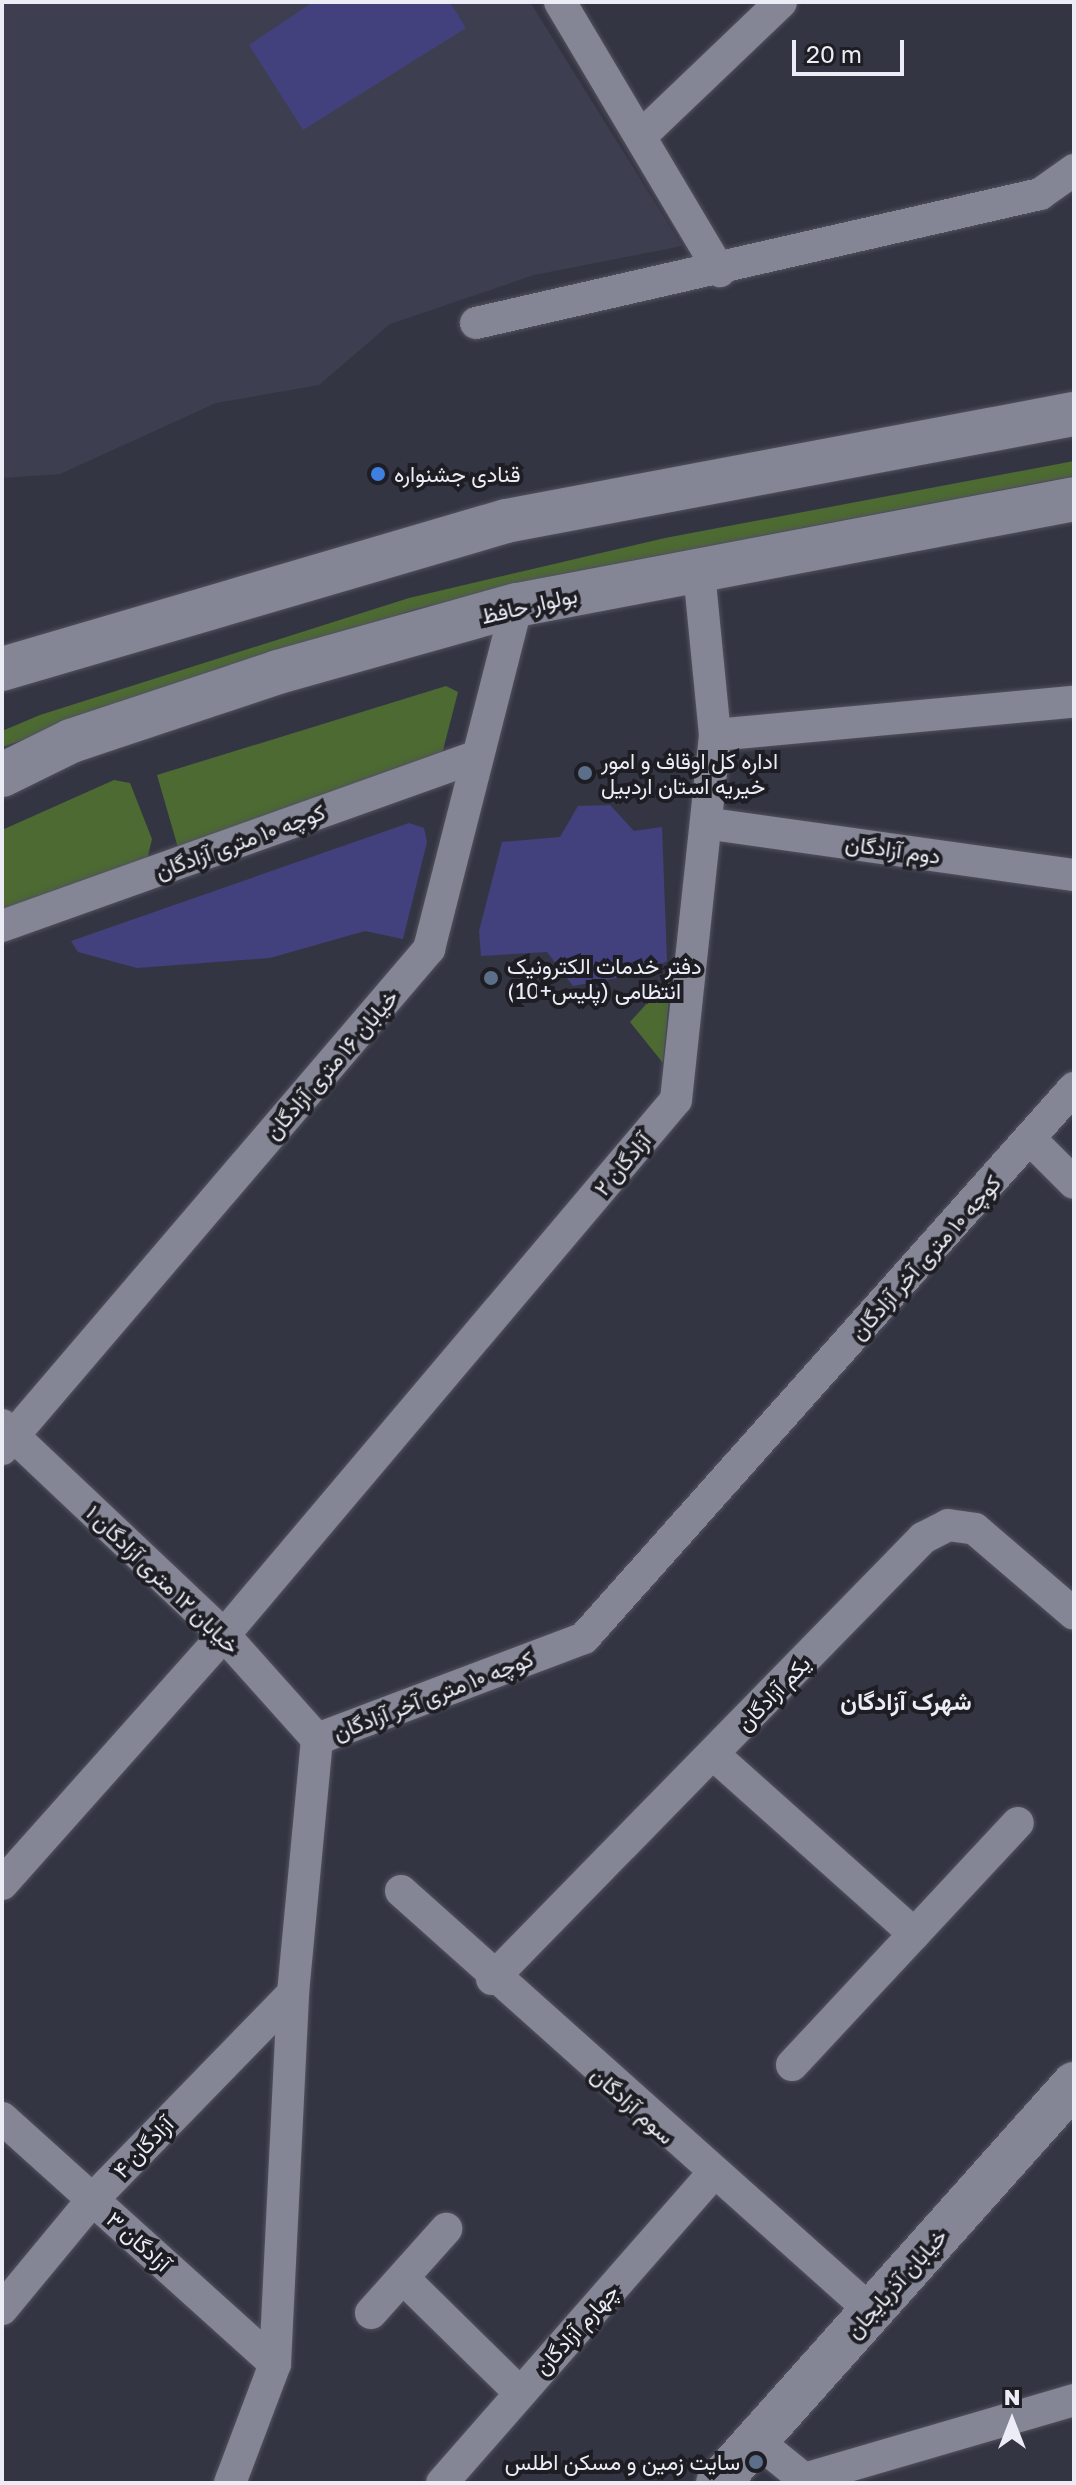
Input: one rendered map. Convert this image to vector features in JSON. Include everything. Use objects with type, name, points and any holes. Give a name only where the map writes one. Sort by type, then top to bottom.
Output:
[{"type":"main road","points":[[2,669],[506,521],[1074,414]]},
{"type":"main road","name":"بولوار حافظ","points":[[2,775],[71,741],[278,672],[517,605],[1074,499]]},
{"type":"main road","name":"خیابان آذربایجان","points":[[718,2483],[1074,2084]]},
{"type":"street","points":[[560,2],[642,135],[720,271]]},
{"type":"street","points":[[642,135],[781,2]]},
{"type":"street","points":[[476,323],[720,271],[1040,194],[1074,170]]},
{"type":"street","name":"آزادگان ۲","points":[[2,1884],[224,1635],[676,1100],[711,824],[715,735],[699,571]]},
{"type":"street","name":"خیابان ۱۶ متری آزادگان","points":[[6,1436],[429,949],[517,605]]},
{"type":"street","points":[[715,735],[1074,702]]},
{"type":"street","name":"کوچه ۱۰ متری آزادگان","points":[[2,926],[478,756]]},
{"type":"street","name":"دوم آزادگان","points":[[711,824],[1074,875]]},
{"type":"street","name":"کوچه ۱۰ متری آخر آزادگان","points":[[230,2483],[275,2364],[293,1993],[317,1739],[584,1638],[1074,1088]]},
{"type":"street","points":[[1030,1139],[1074,1183]]},
{"type":"street","name":"خیابان ۱۲ متری آزادگان ۱","points":[[6,1436],[224,1635],[317,1739]]},
{"type":"street","name":"یکم آزادگان","points":[[492,1979],[923,1538],[948,1525],[975,1529],[1074,1614]]},
{"type":"street","points":[[713,1754],[914,1934]]},
{"type":"street","points":[[792,2065],[1018,1823]]},
{"type":"street","name":"سوم آزادگان","points":[[401,1891],[492,1979],[712,2175],[871,2311]]},
{"type":"street","name":"آزادگان ۴","points":[[2,2309],[93,2199],[293,1993]]},
{"type":"street","name":"آزادگان ۳","points":[[2,2118],[275,2364]]},
{"type":"street","name":"چهارم آزادگان","points":[[442,2483],[712,2175]]},
{"type":"street","points":[[371,2313],[446,2229]]},
{"type":"street","points":[[403,2278],[520,2393]]},
{"type":"street","points":[[757,2441],[804,2481],[1074,2400]]},
{"type":"shaded area","points":[[2,2],[313,2],[465,28],[450,2],[530,2],[682,246],[534,275],[390,324],[319,385],[216,403],[60,474],[2,478]]},
{"type":"green space","points":[[1074,461],[1074,476],[555,575],[413,610],[2,747],[2,731],[40,715],[409,598],[665,538]]},
{"type":"green space","points":[[446,686],[458,692],[441,758],[179,851],[157,775]]},
{"type":"green space","points":[[114,780],[130,783],[152,839],[147,860],[2,912],[2,830]]},
{"type":"green space","points":[[671,977],[663,1063],[630,1022]]},
{"type":"building","points":[[313,2],[450,2],[466,28],[303,130],[249,45]]},
{"type":"building","points":[[610,805],[634,831],[662,827],[667,961],[645,973],[573,986],[547,952],[481,956],[479,931],[502,842],[560,837],[578,806]]},
{"type":"building","points":[[409,823],[424,828],[427,842],[403,939],[365,931],[270,958],[137,968],[78,952],[71,941]]},
{"type":"place","name":"قنادی جشنواره","points":[[378,474]]},
{"type":"place","name":"اداره کل اوقاف و امور خیریه استان اردبیل","points":[[585,773]]},
{"type":"place","name":"دفتر خدمات الکترونیک انتظامی (پلیس+10)","points":[[491,978]]},
{"type":"place","name":"سایت زمین و مسکن اطلس","points":[[756,2462]]},
{"type":"district","name":"شهرک آزادگان","points":[[906,1701]]}]
